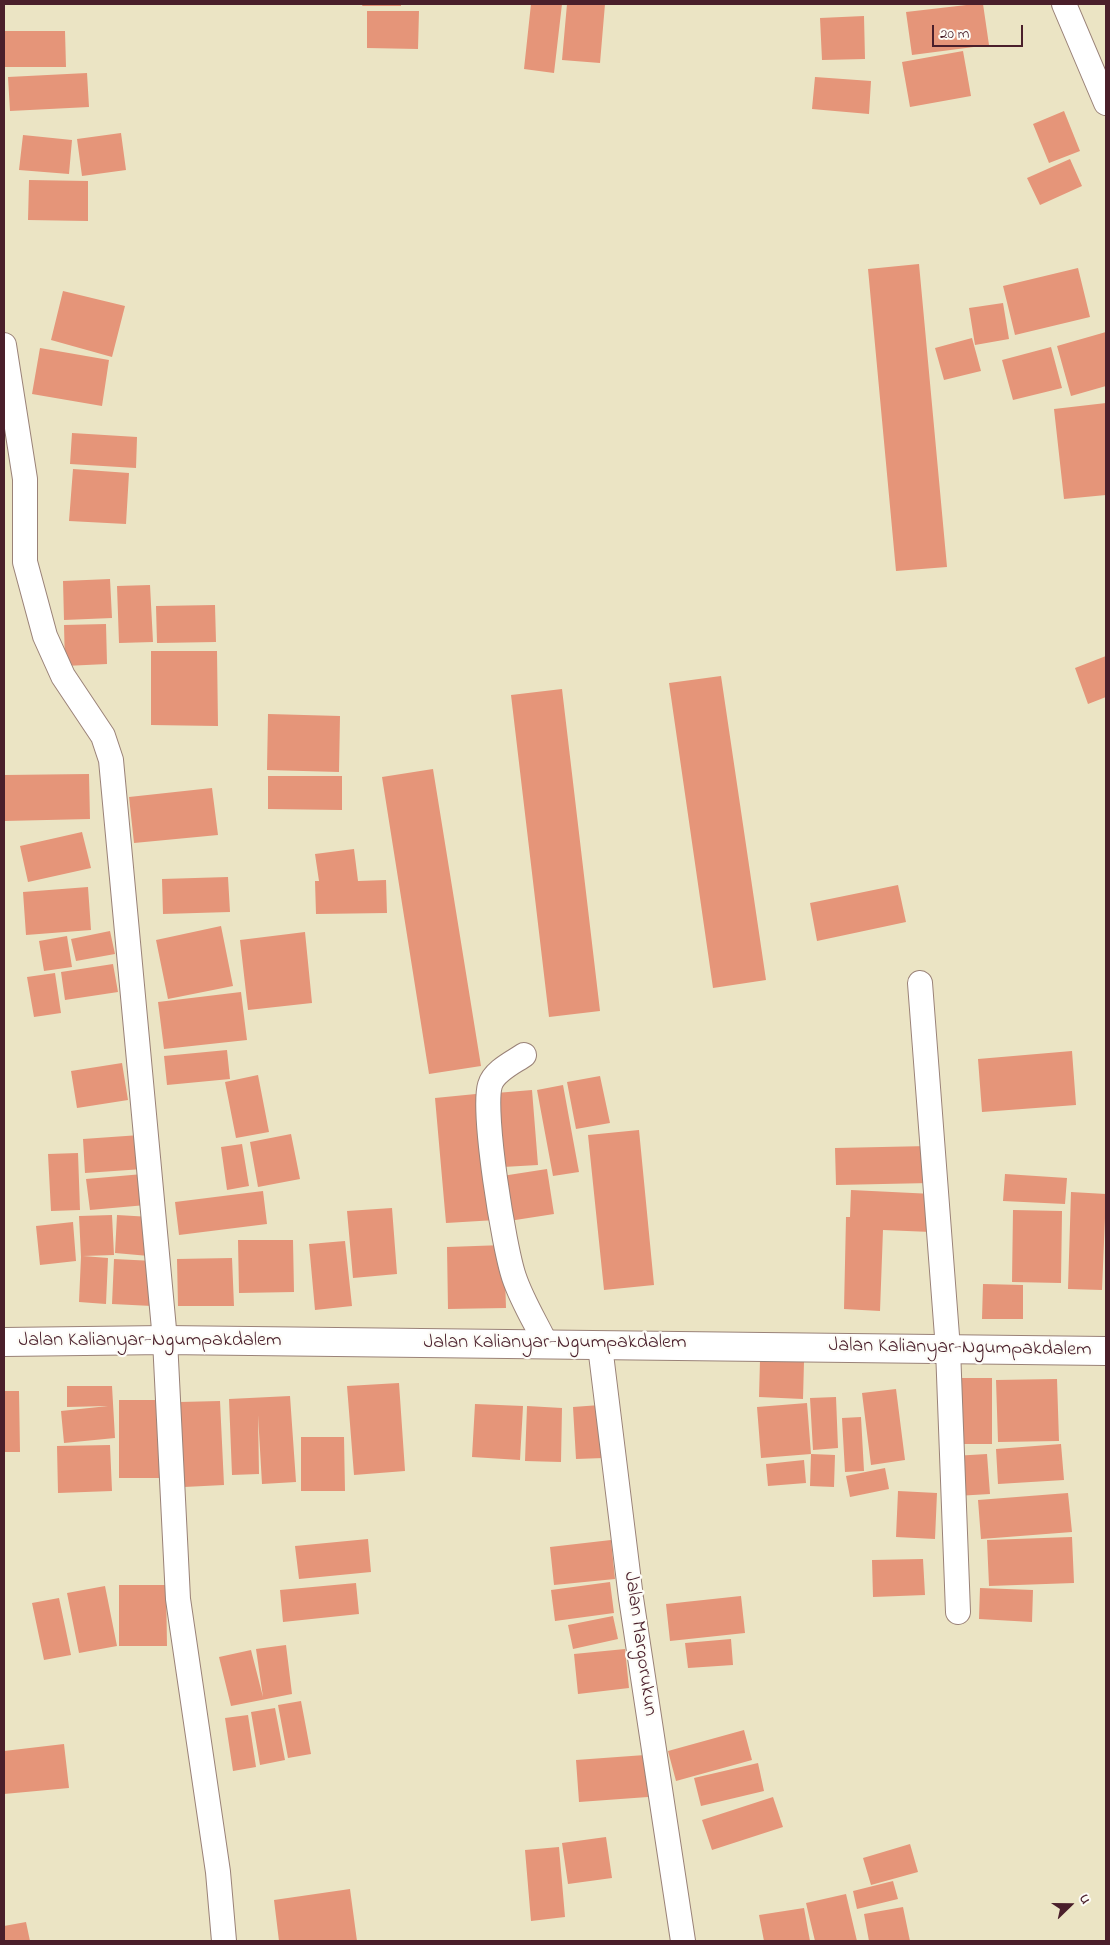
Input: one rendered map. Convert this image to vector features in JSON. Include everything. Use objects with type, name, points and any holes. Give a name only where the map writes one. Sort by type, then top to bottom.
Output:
[{"type":"street","points":[[1064,4],[1106,103]]},
{"type":"street","points":[[4,345],[25,479],[25,562],[45,636],[63,676],[102,736],[111,760],[165,1340],[178,1599],[218,1872],[224,1941]]},
{"type":"street","points":[[920,983],[948,1349],[958,1612]]},
{"type":"street","points":[[524,1055],[493,1079],[490,1085],[489,1117],[509,1261],[525,1302],[547,1346]]},
{"type":"street","name":"Jalan Kalianyar-Ngumpakdalem","points":[[4,1342],[165,1340],[547,1346],[709,1345],[1106,1351]]},
{"type":"street","name":"Jalan Margorukun","points":[[600,1346],[631,1598],[683,1941]]},
{"type":"building","points":[[363,4],[401,4],[401,6],[362,6]]},
{"type":"building","points":[[531,4],[562,4],[554,73],[524,69]]},
{"type":"building","points":[[567,4],[605,4],[600,63],[562,60]]},
{"type":"building","points":[[983,4],[989,45],[912,55],[906,12]]},
{"type":"building","points":[[367,11],[419,11],[418,49],[367,48]]},
{"type":"building","points":[[864,16],[865,59],[822,60],[820,18]]},
{"type":"building","points":[[4,31],[65,31],[66,67],[4,67]]},
{"type":"building","points":[[963,51],[971,96],[910,107],[902,62]]},
{"type":"building","points":[[87,73],[89,107],[10,111],[8,77]]},
{"type":"building","points":[[815,77],[871,81],[869,114],[812,109]]},
{"type":"building","points":[[1064,111],[1080,151],[1049,163],[1033,124]]},
{"type":"building","points":[[121,133],[126,170],[82,176],[77,139]]},
{"type":"building","points":[[23,135],[72,140],[69,174],[19,170]]},
{"type":"building","points":[[1070,159],[1082,186],[1040,205],[1027,178]]},
{"type":"building","points":[[29,180],[88,181],[88,221],[28,220]]},
{"type":"building","points":[[919,264],[947,567],[896,571],[868,269]]},
{"type":"building","points":[[1078,268],[1090,317],[1015,335],[1003,286]]},
{"type":"building","points":[[63,291],[125,306],[112,357],[51,340]]},
{"type":"building","points":[[1003,303],[1009,339],[975,345],[969,308]]},
{"type":"building","points":[[1106,332],[1106,386],[1071,396],[1057,346]]},
{"type":"building","points":[[972,338],[981,371],[944,380],[935,348]]},
{"type":"building","points":[[1051,347],[1062,388],[1013,400],[1002,360]]},
{"type":"building","points":[[40,348],[109,360],[102,406],[32,394]]},
{"type":"building","points":[[1106,403],[1106,495],[1064,499],[1054,409]]},
{"type":"building","points":[[72,433],[137,437],[136,468],[70,464]]},
{"type":"building","points":[[73,469],[129,473],[126,524],[69,521]]},
{"type":"building","points":[[110,579],[112,618],[64,620],[63,581]]},
{"type":"building","points":[[150,585],[153,642],[119,643],[117,586]]},
{"type":"building","points":[[215,605],[216,642],[157,643],[156,606]]},
{"type":"building","points":[[106,624],[107,664],[65,666],[64,625]]},
{"type":"building","points":[[151,651],[217,651],[218,726],[151,725]]},
{"type":"building","points":[[1106,656],[1106,697],[1088,704],[1075,668]]},
{"type":"building","points":[[721,676],[766,980],[713,988],[669,683]]},
{"type":"building","points":[[562,689],[600,1011],[549,1017],[511,695]]},
{"type":"building","points":[[268,714],[340,716],[339,772],[267,770]]},
{"type":"building","points":[[433,769],[481,1066],[429,1074],[382,777]]},
{"type":"building","points":[[89,774],[90,819],[4,821],[4,775]]},
{"type":"building","points":[[268,776],[342,776],[342,810],[268,809]]},
{"type":"building","points":[[212,788],[218,835],[134,843],[129,797]]},
{"type":"building","points":[[82,832],[91,868],[28,882],[20,846]]},
{"type":"building","points":[[354,849],[358,881],[386,880],[387,913],[316,914],[315,881],[319,881],[315,854]]},
{"type":"building","points":[[228,877],[230,912],[163,914],[162,879]]},
{"type":"building","points":[[898,885],[906,922],[817,941],[810,903]]},
{"type":"building","points":[[88,887],[91,930],[26,935],[23,892]]},
{"type":"building","points":[[221,926],[233,986],[168,999],[156,940]]},
{"type":"building","points":[[110,931],[115,954],[76,961],[71,939]]},
{"type":"building","points":[[305,932],[312,1003],[248,1010],[240,940]]},
{"type":"building","points":[[67,936],[72,967],[44,971],[39,941]]},
{"type":"building","points":[[113,964],[118,992],[65,1000],[61,972]]},
{"type":"building","points":[[55,973],[61,1013],[34,1017],[27,977]]},
{"type":"building","points":[[241,992],[247,1040],[164,1049],[158,1002]]},
{"type":"building","points":[[227,1050],[230,1079],[167,1085],[164,1056]]},
{"type":"building","points":[[1072,1051],[1076,1105],[982,1112],[978,1059]]},
{"type":"building","points":[[122,1063],[128,1100],[77,1108],[71,1071]]},
{"type":"building","points":[[258,1075],[269,1132],[236,1138],[225,1082]]},
{"type":"building","points":[[600,1076],[610,1123],[576,1129],[567,1082]]},
{"type":"building","points":[[563,1085],[579,1172],[553,1176],[537,1090]]},
{"type":"building","points":[[532,1090],[538,1165],[503,1167],[496,1093]]},
{"type":"building","points":[[486,1093],[496,1220],[446,1223],[435,1098]]},
{"type":"building","points":[[639,1130],[654,1285],[604,1290],[588,1135]]},
{"type":"building","points":[[291,1134],[300,1179],[258,1187],[250,1142]]},
{"type":"building","points":[[140,1135],[143,1169],[85,1173],[83,1139]]},
{"type":"building","points":[[242,1144],[249,1186],[227,1190],[221,1147]]},
{"type":"building","points":[[929,1146],[930,1183],[836,1185],[835,1148]]},
{"type":"building","points":[[78,1153],[80,1210],[51,1211],[48,1154]]},
{"type":"building","points":[[547,1169],[554,1214],[509,1221],[502,1176]]},
{"type":"building","points":[[143,1174],[146,1205],[90,1210],[86,1179]]},
{"type":"building","points":[[1005,1174],[1067,1178],[1065,1204],[1003,1201]]},
{"type":"building","points":[[851,1190],[933,1194],[931,1232],[883,1230],[880,1311],[844,1309],[846,1217],[850,1217]]},
{"type":"building","points":[[263,1191],[267,1224],[179,1235],[175,1202]]},
{"type":"building","points":[[1071,1192],[1106,1194],[1102,1290],[1068,1289]]},
{"type":"building","points":[[392,1208],[397,1274],[353,1278],[347,1211]]},
{"type":"building","points":[[1013,1210],[1062,1211],[1061,1283],[1012,1282]]},
{"type":"building","points":[[112,1215],[114,1255],[83,1256],[108,1258],[106,1304],[79,1302],[81,1257],[79,1216]]},
{"type":"building","points":[[117,1215],[151,1217],[149,1256],[115,1253]]},
{"type":"building","points":[[73,1222],[76,1261],[40,1265],[36,1226]]},
{"type":"building","points":[[238,1240],[293,1240],[294,1292],[239,1293]]},
{"type":"building","points":[[345,1241],[352,1306],[315,1310],[309,1244]]},
{"type":"building","points":[[504,1245],[506,1308],[448,1309],[447,1247]]},
{"type":"building","points":[[232,1258],[234,1306],[178,1306],[177,1259]]},
{"type":"building","points":[[114,1259],[154,1261],[152,1306],[112,1304]]},
{"type":"building","points":[[983,1284],[1023,1285],[1023,1319],[982,1319]]},
{"type":"building","points":[[760,1360],[804,1362],[803,1399],[759,1397]]},
{"type":"building","points":[[961,1378],[992,1378],[992,1444],[961,1444]]},
{"type":"building","points":[[1057,1379],[1059,1441],[998,1442],[996,1380]]},
{"type":"building","points":[[399,1383],[405,1471],[354,1475],[347,1386]]},
{"type":"building","points":[[67,1386],[112,1386],[115,1438],[64,1443],[61,1411],[108,1406],[67,1407]]},
{"type":"building","points":[[896,1389],[905,1460],[871,1465],[862,1393]]},
{"type":"building","points":[[4,1391],[19,1391],[20,1452],[4,1452]]},
{"type":"building","points":[[290,1396],[296,1482],[262,1484],[258,1415],[259,1474],[232,1475],[229,1399]]},
{"type":"building","points":[[836,1397],[838,1448],[813,1450],[810,1398]]},
{"type":"building","points":[[119,1400],[159,1400],[159,1478],[119,1478]]},
{"type":"building","points":[[220,1401],[224,1485],[184,1487],[180,1402]]},
{"type":"building","points":[[807,1403],[811,1454],[761,1458],[757,1407]]},
{"type":"building","points":[[475,1404],[523,1406],[520,1460],[472,1457]]},
{"type":"building","points":[[600,1405],[604,1458],[576,1459],[573,1407]]},
{"type":"building","points":[[527,1406],[562,1408],[561,1462],[525,1461]]},
{"type":"building","points":[[861,1417],[864,1471],[845,1472],[842,1418]]},
{"type":"building","points":[[301,1437],[344,1437],[345,1491],[301,1491]]},
{"type":"building","points":[[1061,1444],[1064,1480],[998,1484],[996,1449]]},
{"type":"building","points":[[110,1445],[112,1491],[58,1493],[57,1446]]},
{"type":"building","points":[[811,1454],[835,1455],[834,1487],[810,1486]]},
{"type":"building","points":[[987,1454],[990,1494],[956,1496],[953,1456]]},
{"type":"building","points":[[804,1460],[806,1483],[768,1486],[766,1464]]},
{"type":"building","points":[[885,1468],[889,1489],[850,1497],[846,1476]]},
{"type":"building","points":[[898,1491],[937,1493],[935,1539],[896,1537]]},
{"type":"building","points":[[1068,1493],[1072,1532],[981,1539],[978,1500]]},
{"type":"building","points":[[1072,1537],[1074,1583],[989,1586],[987,1540]]},
{"type":"building","points":[[368,1539],[371,1572],[299,1579],[295,1546]]},
{"type":"building","points":[[611,1540],[615,1579],[554,1585],[550,1547]]},
{"type":"building","points":[[923,1559],[925,1595],[873,1597],[872,1560]]},
{"type":"building","points":[[610,1582],[614,1613],[555,1621],[551,1590]]},
{"type":"building","points":[[356,1583],[359,1614],[283,1622],[280,1590]]},
{"type":"building","points":[[119,1585],[166,1585],[167,1646],[119,1646]]},
{"type":"building","points":[[105,1586],[117,1646],[79,1653],[67,1593]]},
{"type":"building","points":[[980,1588],[1033,1590],[1032,1622],[979,1619]]},
{"type":"building","points":[[741,1596],[745,1633],[670,1641],[666,1604]]},
{"type":"building","points":[[59,1598],[71,1655],[44,1660],[32,1603]]},
{"type":"building","points":[[613,1616],[618,1639],[573,1649],[568,1625]]},
{"type":"building","points":[[731,1639],[733,1665],[688,1668],[685,1643]]},
{"type":"building","points":[[286,1645],[292,1694],[231,1706],[219,1657],[251,1650],[263,1697],[256,1649]]},
{"type":"building","points":[[625,1649],[629,1688],[578,1694],[574,1654]]},
{"type":"building","points":[[301,1701],[311,1754],[288,1758],[278,1705]]},
{"type":"building","points":[[275,1708],[285,1760],[260,1765],[251,1712]]},
{"type":"building","points":[[248,1715],[256,1767],[233,1771],[225,1718]]},
{"type":"building","points":[[744,1730],[752,1760],[676,1781],[668,1751]]},
{"type":"building","points":[[64,1744],[69,1788],[4,1794],[4,1751]]},
{"type":"building","points":[[645,1755],[648,1797],[579,1802],[576,1760]]},
{"type":"building","points":[[758,1763],[764,1791],[701,1806],[694,1778]]},
{"type":"building","points":[[773,1797],[783,1827],[712,1850],[702,1820]]},
{"type":"building","points":[[606,1837],[612,1878],[568,1884],[562,1843]]},
{"type":"building","points":[[910,1844],[918,1872],[871,1885],[863,1858]]},
{"type":"building","points":[[559,1847],[565,1917],[531,1921],[525,1850]]},
{"type":"building","points":[[893,1881],[898,1899],[857,1909],[853,1891]]},
{"type":"building","points":[[350,1889],[357,1941],[279,1941],[274,1900]]},
{"type":"building","points":[[846,1894],[857,1941],[815,1941],[806,1903]]},
{"type":"building","points":[[903,1907],[910,1941],[869,1941],[864,1914]]},
{"type":"building","points":[[804,1908],[810,1941],[764,1941],[759,1915]]},
{"type":"building","points":[[26,1922],[30,1941],[4,1941],[4,1926]]}]
